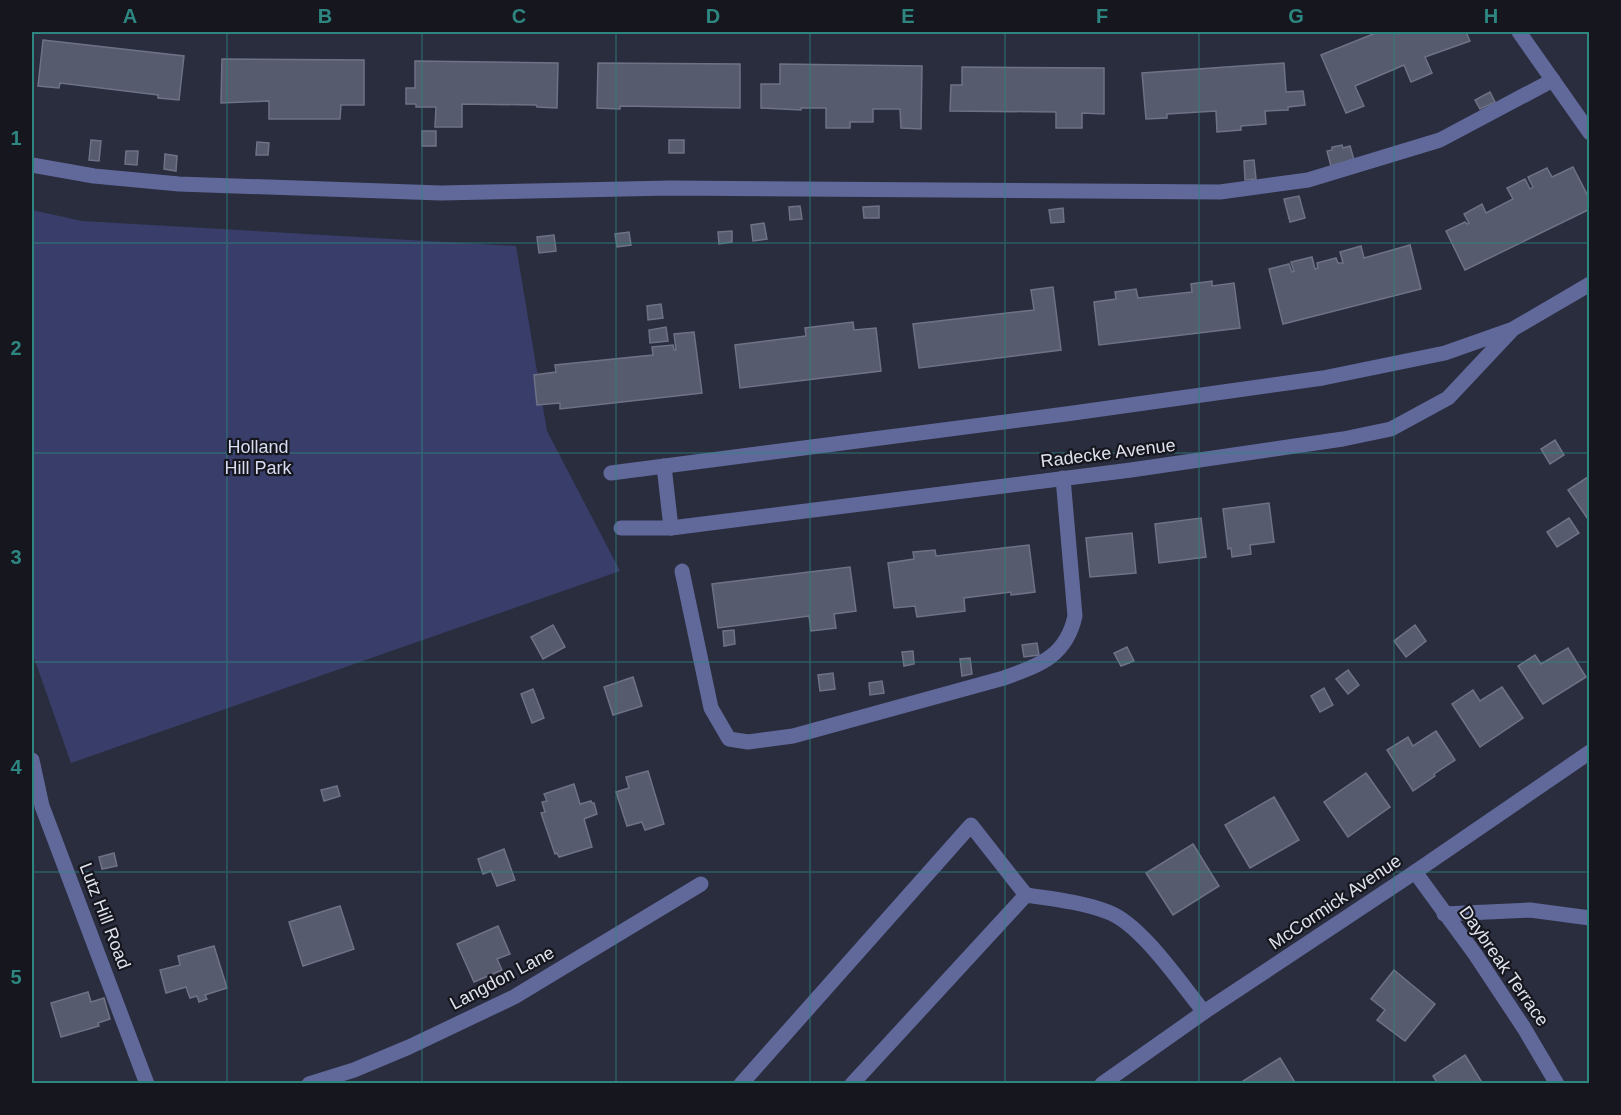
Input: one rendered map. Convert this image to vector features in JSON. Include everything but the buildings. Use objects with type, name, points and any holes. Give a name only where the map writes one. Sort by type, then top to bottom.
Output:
[{"type":"street","points":[[1519,32],[1590,133]]},
{"type":"street","points":[[32,165],[94,176],[179,184],[441,193],[670,188],[1220,192],[1308,180],[1440,140],[1553,80]]},
{"type":"street","name":"Radecke Avenue","points":[[611,473],[1323,378],[1445,353],[1513,328],[1590,284]]},
{"type":"street","name":"Radecke Avenue","points":[[621,528],[671,528],[1131,470],[1343,439],[1391,429],[1448,398],[1513,328]]},
{"type":"street","points":[[664,466],[671,528]]},
{"type":"street","points":[[682,571],[711,708],[729,739],[748,742],[793,736],[1004,678],[1036,666],[1066,643],[1075,616],[1063,478]]},
{"type":"street","name":"McCormick Avenue","points":[[1102,1083],[1590,752]]},
{"type":"street","name":"Lutz Hill Road","points":[[32,760],[42,806],[147,1083]]},
{"type":"street","points":[[741,1083],[971,825],[1026,895],[1076,903],[1110,912],[1129,926],[1155,951],[1204,1012]]},
{"type":"street","name":"Daybreak Terrace","points":[[1415,872],[1475,954],[1518,1018],[1557,1083]]},
{"type":"street","name":"Langdon Lane","points":[[309,1083],[376,1061],[514,997],[701,884]]},
{"type":"street","points":[[852,1083],[1026,895]]},
{"type":"street","points":[[1444,914],[1530,909],[1590,918]]},
{"type":"green space","name":"Holland Hill Park","points":[[32,210],[82,221],[516,246],[547,431],[620,571],[71,763],[32,652]]}]
